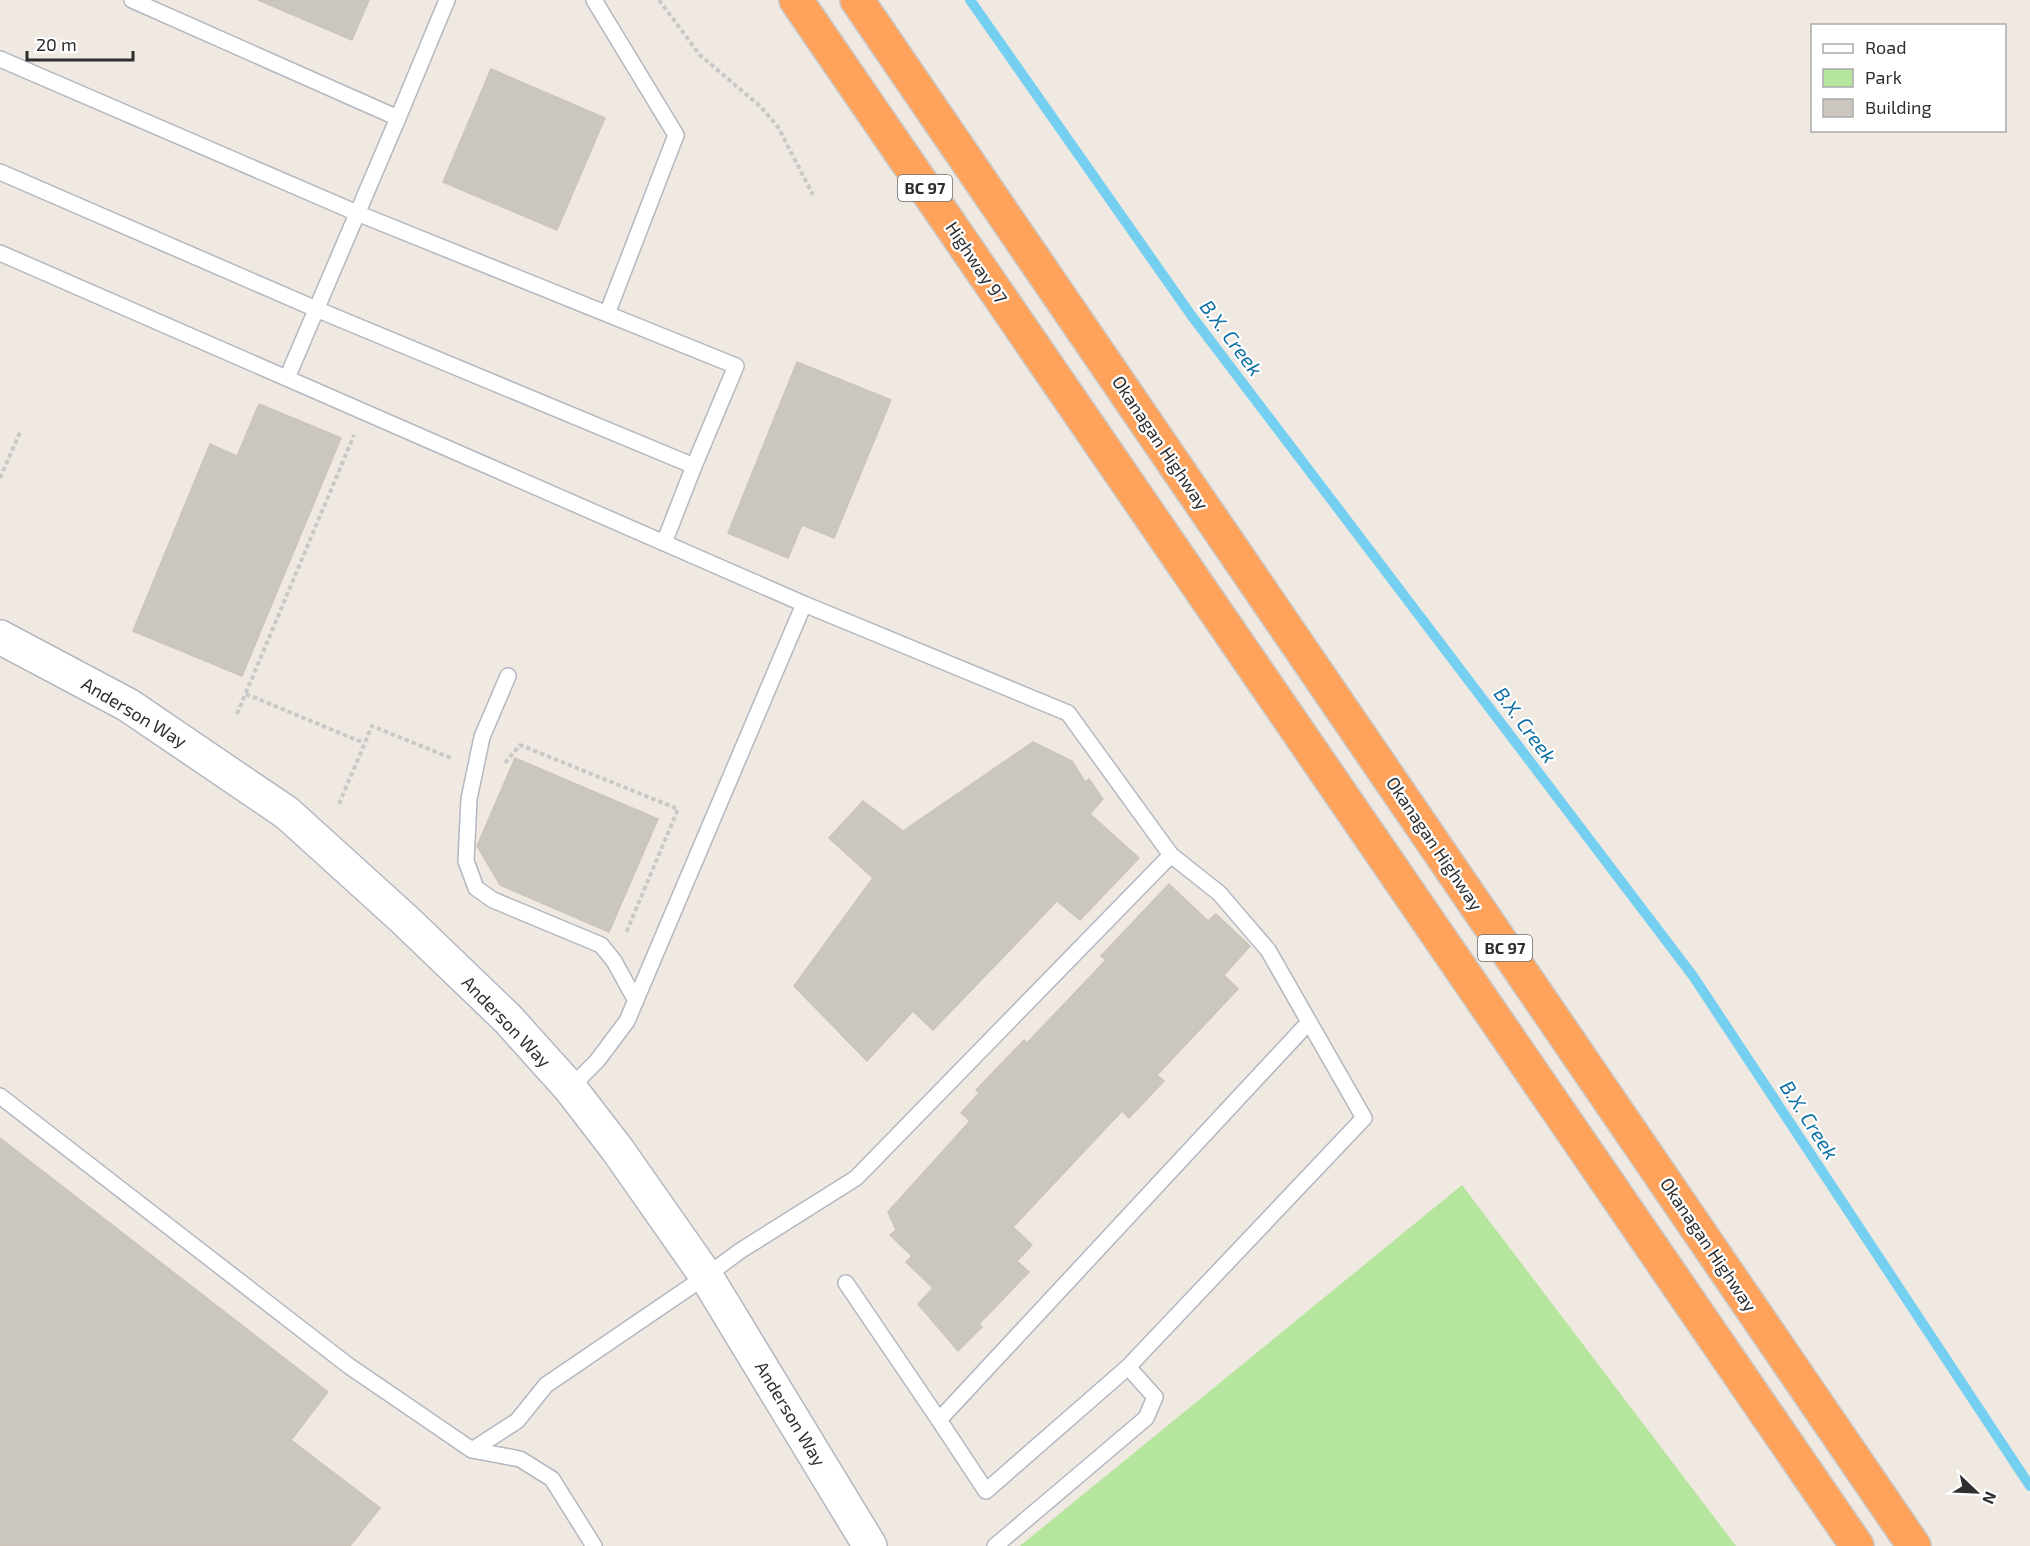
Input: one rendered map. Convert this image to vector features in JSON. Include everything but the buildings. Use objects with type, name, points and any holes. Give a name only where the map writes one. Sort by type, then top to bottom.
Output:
[{"type":"highway","name":"Highway 97","points":[[796,0],[1857,1546]]},
{"type":"highway","name":"Okanagan Highway","points":[[857,0],[1914,1546]]},
{"type":"street","name":"Anderson Way","points":[[0,637],[128,705],[287,813],[405,920],[507,1019],[570,1088],[617,1149],[706,1276],[870,1546]]},
{"type":"lane","points":[[132,0],[398,118]]},
{"type":"lane","points":[[286,378],[447,0]]},
{"type":"lane","points":[[594,0],[676,135],[607,314]]},
{"type":"lane","points":[[0,59],[357,213],[736,366],[664,543]]},
{"type":"lane","points":[[0,172],[316,309],[694,466]]},
{"type":"lane","points":[[0,253],[804,604],[1068,713],[1172,855],[1219,893],[1268,950],[1364,1118],[1128,1367],[986,1491],[846,1283]]},
{"type":"lane","points":[[570,1088],[597,1061],[627,1021],[804,604]]},
{"type":"lane","points":[[508,676],[482,737],[469,799],[466,861],[476,888],[493,900],[601,945],[614,961],[636,1001]]},
{"type":"lane","points":[[472,1450],[517,1421],[546,1385],[740,1251],[856,1178],[1172,855]]},
{"type":"lane","points":[[939,1420],[1309,1022]]},
{"type":"lane","points":[[0,1096],[350,1366],[472,1450],[520,1459],[552,1479],[594,1546]]},
{"type":"lane","points":[[994,1546],[1146,1418],[1155,1397],[1128,1367]]},
{"type":"path","points":[[659,0],[700,55],[761,107],[778,127],[813,195]]},
{"type":"path","points":[[0,478],[21,430]]},
{"type":"path","points":[[237,714],[354,436],[344,431]]},
{"type":"path","points":[[246,694],[364,743]]},
{"type":"path","points":[[339,804],[372,726],[452,759]]},
{"type":"path","points":[[499,769],[520,744],[678,809],[623,939]]},
{"type":"green space","points":[[1462,1185],[1736,1546],[1020,1546]]},
{"type":"waterway","name":"B.X. Creek","points":[[970,0],[1191,315],[1693,976],[2030,1486]]}]
